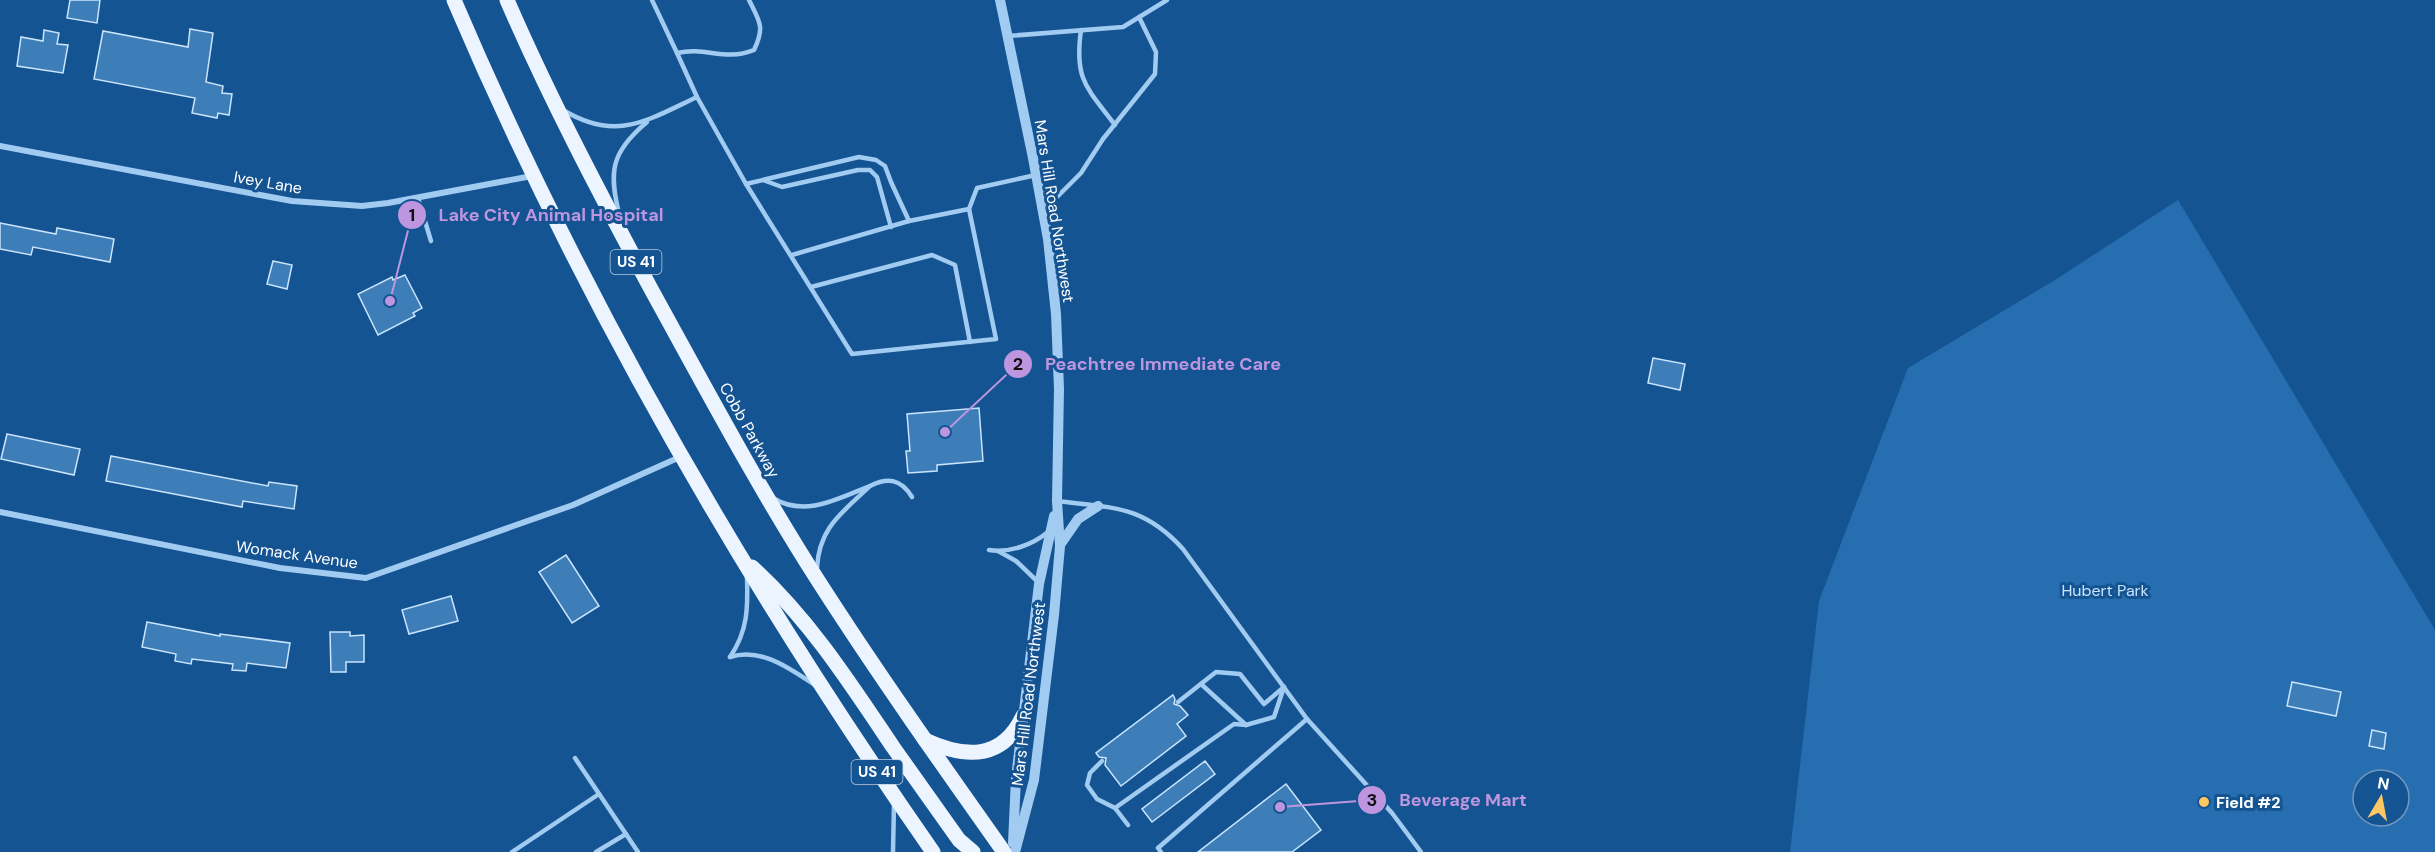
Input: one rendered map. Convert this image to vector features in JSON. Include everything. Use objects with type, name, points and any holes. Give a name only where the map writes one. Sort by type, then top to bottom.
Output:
[{"type":"main road","name":"US 41","points":[[454,0],[532,176],[630,367],[680,457],[822,690],[933,852]]},
{"type":"main road","name":"Cobb Parkway","points":[[507,0],[555,105],[627,244],[765,492],[818,580],[925,740],[1004,852]]},
{"type":"main road","points":[[737,552],[781,595],[814,633],[843,670],[959,840],[973,852]]},
{"type":"main road","points":[[925,740],[954,751],[977,754],[989,751],[1012,735],[1023,716]]},
{"type":"street","name":"Mars Hill Road Northwest","points":[[1000,0],[1043,211],[1052,276],[1058,352],[1060,546],[1034,780],[1014,852]]},
{"type":"street","name":"Ivey Lane","points":[[0,146],[292,201],[362,206],[418,198],[532,176]]},
{"type":"street","name":"Womack Avenue","points":[[0,512],[280,568],[366,578],[573,505],[680,457]]},
{"type":"street","name":"Mars Hill Road Northwest","points":[[1014,852],[1016,778],[1039,584],[1058,501]]},
{"type":"street","points":[[1060,546],[1078,519],[1098,506]]},
{"type":"lane","points":[[652,0],[697,97],[746,184],[852,354],[996,339],[969,209],[977,188],[1036,175]]},
{"type":"lane","points":[[677,54],[690,50],[740,56],[754,50],[760,36],[761,24],[749,0]]},
{"type":"lane","points":[[1008,36],[1123,27],[1167,0]]},
{"type":"lane","points":[[1043,211],[1080,173],[1155,74],[1156,52],[1139,17]]},
{"type":"lane","points":[[1081,30],[1079,69],[1087,88],[1115,125]]},
{"type":"lane","points":[[555,105],[576,118],[611,128],[649,120],[697,97]]},
{"type":"lane","points":[[627,244],[613,190],[613,167],[619,150],[632,134],[649,120]]},
{"type":"lane","points":[[746,184],[859,157],[876,160],[885,166],[909,221]]},
{"type":"lane","points":[[761,179],[782,187],[858,170],[870,170],[878,177],[891,227]]},
{"type":"lane","points":[[418,198],[430,241]]},
{"type":"lane","points":[[792,255],[909,221],[969,209]]},
{"type":"lane","points":[[811,287],[932,255],[955,265],[970,342]]},
{"type":"lane","points":[[765,492],[789,506],[807,507],[828,503],[881,480],[895,481],[906,488],[912,497]]},
{"type":"lane","points":[[818,580],[817,558],[823,536],[836,518],[870,486]]},
{"type":"lane","points":[[1058,501],[1129,511],[1147,518],[1167,531],[1183,549],[1307,719],[1392,813],[1421,852]]},
{"type":"lane","points":[[989,550],[998,551],[1022,546],[1051,531]]},
{"type":"lane","points":[[998,551],[1023,566],[1039,584]]},
{"type":"lane","points":[[747,568],[748,614],[745,628],[730,657],[742,653],[770,659],[822,690]]},
{"type":"lane","points":[[1178,702],[1216,672],[1240,674],[1264,704],[1284,687]]},
{"type":"lane","points":[[1202,684],[1246,726]]},
{"type":"lane","points":[[1115,808],[1234,724],[1246,726],[1274,717],[1284,687]]},
{"type":"lane","points":[[1161,852],[1158,848],[1307,719]]},
{"type":"lane","points":[[576,758],[638,852]]},
{"type":"lane","points":[[1102,762],[1090,773],[1088,785],[1097,799],[1115,808],[1128,825]]},
{"type":"lane","points":[[892,793],[895,819],[893,852]]},
{"type":"lane","points":[[512,852],[599,794]]},
{"type":"lane","points":[[596,852],[626,834]]},
{"type":"green space","name":"Hubert Park","points":[[2178,200],[2435,630],[2435,852],[1790,852],[1819,601],[1908,368],[2055,280]]},
{"type":"building","points":[[70,0],[100,0],[97,23],[67,18]]},
{"type":"building","points":[[190,29],[213,33],[206,82],[223,86],[222,93],[232,94],[229,115],[218,113],[217,118],[192,113],[195,98],[94,79],[103,31],[188,47]]},
{"type":"building","points":[[44,30],[59,33],[57,44],[68,45],[63,73],[17,66],[21,37],[43,41]]},
{"type":"building","points":[[0,223],[56,234],[57,228],[114,239],[110,262],[33,247],[31,255],[0,249]]},
{"type":"building","points":[[273,261],[292,265],[287,289],[267,284]]},
{"type":"building","points":[[405,275],[422,308],[413,313],[415,316],[378,335],[358,294],[392,277],[393,280]]},
{"type":"building","points":[[1653,358],[1685,364],[1680,390],[1648,383]]},
{"type":"building","points":[[979,408],[983,461],[937,465],[937,471],[908,473],[906,451],[910,451],[907,414]]},
{"type":"building","points":[[7,434],[80,449],[74,475],[1,459]]},
{"type":"building","points":[[111,456],[268,486],[269,482],[297,486],[294,509],[243,501],[242,507],[106,481]]},
{"type":"building","points":[[566,555],[599,606],[572,623],[539,572]]},
{"type":"building","points":[[451,596],[458,621],[409,634],[402,610]]},
{"type":"building","points":[[147,622],[220,636],[220,634],[290,643],[286,668],[247,663],[246,671],[232,670],[233,664],[192,659],[191,664],[175,661],[176,654],[142,647]]},
{"type":"building","points":[[330,632],[350,632],[350,636],[364,635],[364,662],[346,662],[346,672],[331,672]]},
{"type":"building","points":[[2292,682],[2341,692],[2336,716],[2287,706]]},
{"type":"building","points":[[1173,695],[1174,704],[1180,706],[1188,715],[1177,724],[1186,736],[1121,786],[1105,765],[1106,758],[1099,757],[1096,753]]},
{"type":"building","points":[[2372,730],[2386,733],[2384,749],[2369,746]]},
{"type":"building","points":[[1205,761],[1215,774],[1152,822],[1142,809]]},
{"type":"building","points":[[1286,784],[1321,830],[1292,852],[1198,852]]},
{"type":"place","name":"Lake City Animal Hospital","points":[[390,301]]},
{"type":"place","name":"Peachtree Immediate Care","points":[[945,432]]},
{"type":"place","name":"Field #2","points":[[2204,802]]},
{"type":"place","name":"Beverage Mart","points":[[1280,807]]}]
